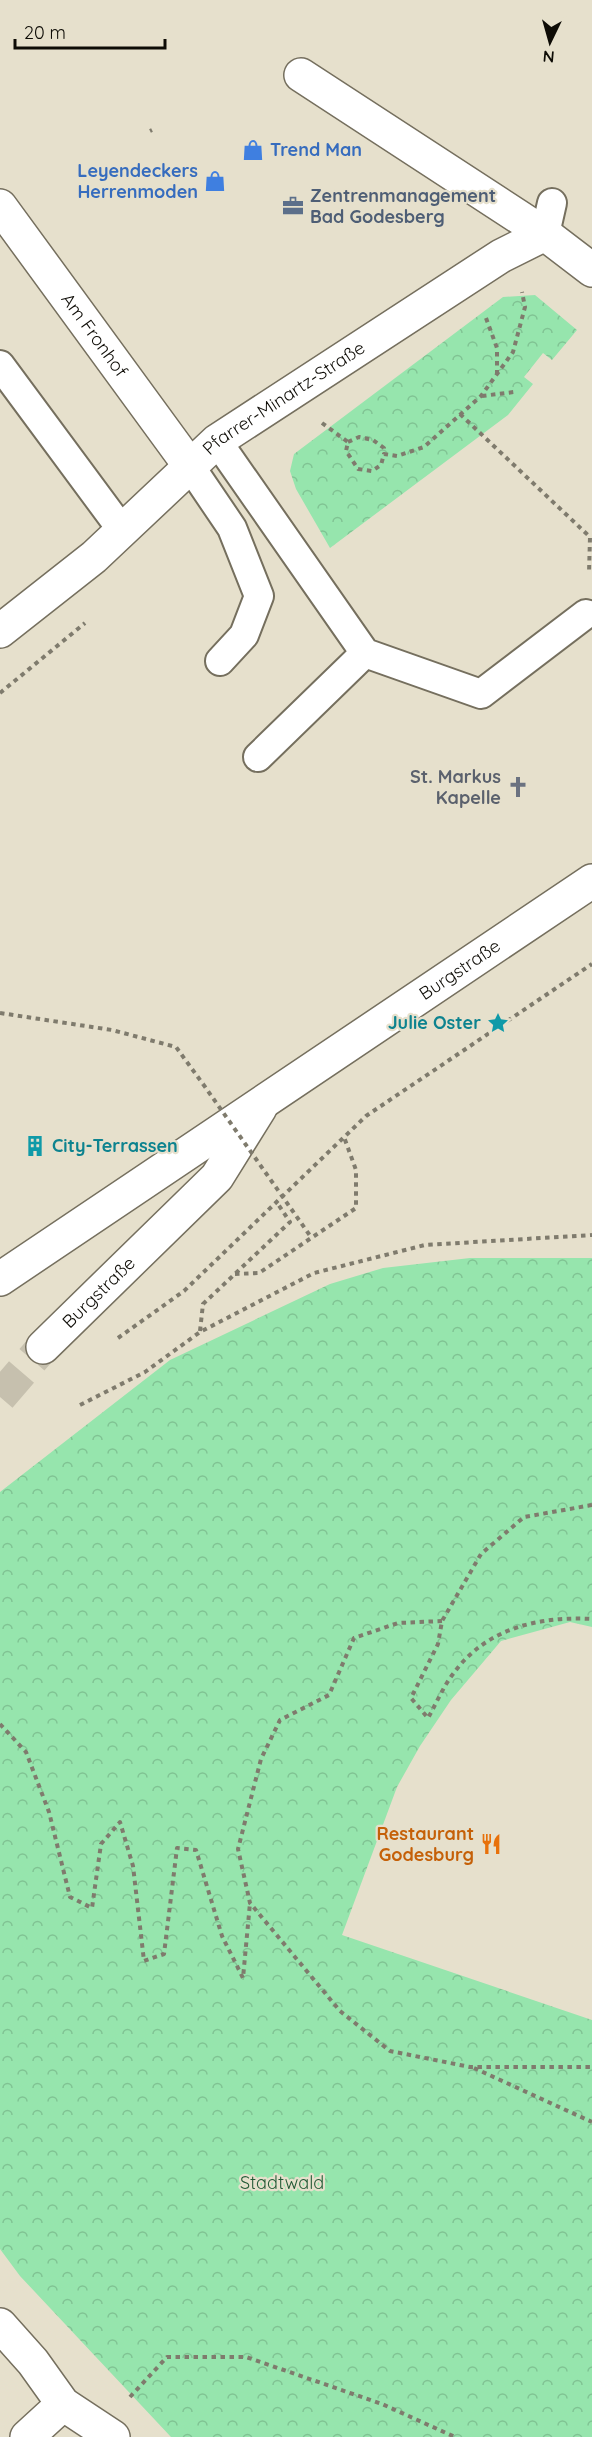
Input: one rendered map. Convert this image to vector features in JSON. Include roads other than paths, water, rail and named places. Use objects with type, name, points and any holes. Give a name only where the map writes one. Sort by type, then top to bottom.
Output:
[{"type":"street","points":[[301,75],[545,234],[592,270]]},
{"type":"street","name":"Am Fronhof","points":[[0,206],[190,466]]},
{"type":"street","name":"Pfarrer-Minartz-Straße","points":[[0,631],[94,557],[217,441],[501,256],[545,234]]},
{"type":"street","name":"Burgstraße","points":[[0,1279],[592,881]]},
{"type":"street","name":"Burgstraße","points":[[43,1347],[217,1177],[266,1098]]},
{"type":"street","points":[[0,2325],[33,2362],[63,2404],[113,2437]]},
{"type":"street","points":[[27,2437],[63,2404]]},
{"type":"lane","points":[[545,234],[552,202]]},
{"type":"lane","points":[[0,365],[122,530]]},
{"type":"lane","points":[[217,441],[365,653],[481,693],[586,614]]},
{"type":"lane","points":[[190,466],[232,528],[259,596],[244,635],[220,661]]},
{"type":"lane","points":[[258,757],[365,653]]},
{"type":"tunnel","points":[[0,1397],[43,1347]]},
{"type":"place","name":"Trend Man","points":[[253,150]]},
{"type":"place","name":"Leyendeckers Herrenmoden","points":[[215,181]]},
{"type":"place","name":"Zentrenmanagement Bad Godesberg","points":[[293,206]]},
{"type":"place","name":"St. Markus Kapelle","points":[[518,787]]},
{"type":"place","name":"Julie Oster","points":[[498,1023]]},
{"type":"place","name":"City-Terrassen","points":[[35,1146]]},
{"type":"place","name":"Restaurant Godesburg","points":[[491,1844]]},
{"type":"park label","name":"Stadtwald","points":[[282,2183]]}]
